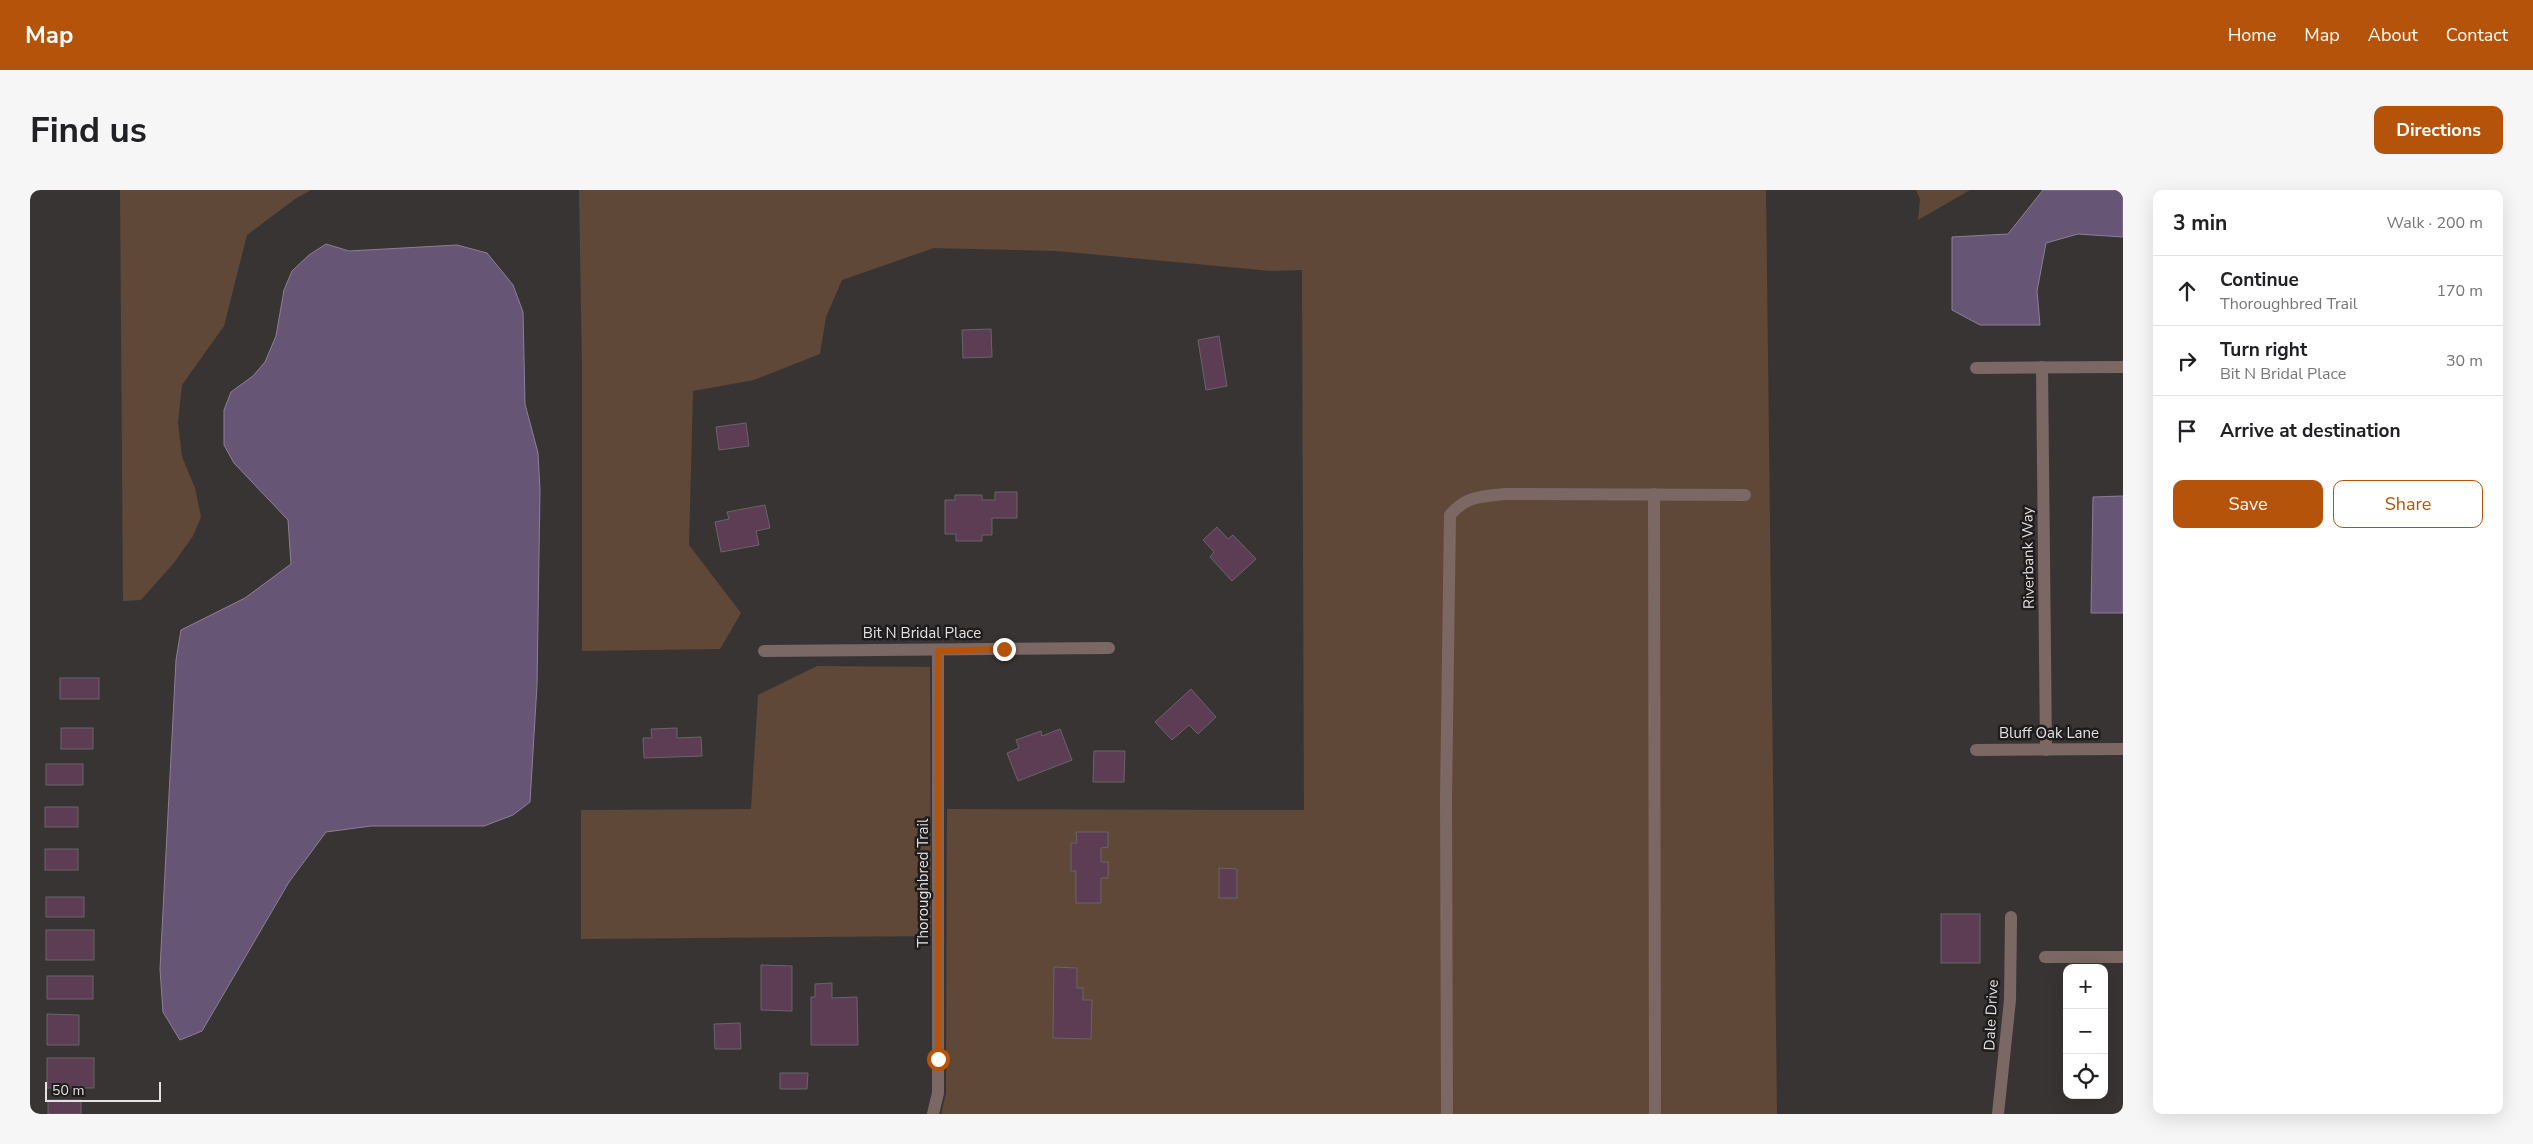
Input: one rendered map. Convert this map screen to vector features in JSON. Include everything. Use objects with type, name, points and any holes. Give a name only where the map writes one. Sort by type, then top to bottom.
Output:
[{"type":"street","name":"Riverbank Way","points":[[2042,367],[2046,750]]},
{"type":"street","points":[[1976,368],[2123,367]]},
{"type":"street","points":[[1447,1114],[1446,787],[1450,515],[1459,503],[1475,497],[1504,494],[1744,495]]},
{"type":"street","points":[[1654,494],[1655,1114]]},
{"type":"street","name":"Bit N Bridal Place","points":[[764,651],[938,651],[1109,648]]},
{"type":"street","name":"Thoroughbred Trail","points":[[933,1114],[938,1084],[938,651]]},
{"type":"street","name":"Bluff Oak Lane","points":[[1976,750],[2123,749]]},
{"type":"street","name":"Dale Drive","points":[[1998,1114],[2010,1000],[2011,917]]},
{"type":"street","points":[[2045,957],[2123,957]]},
{"type":"shaded area","points":[[120,190],[311,190],[295,199],[247,235],[224,326],[182,385],[178,422],[182,457],[195,488],[201,517],[193,536],[173,564],[141,600],[123,601]]},
{"type":"shaded area","points":[[579,190],[1766,190],[1777,1114],[941,1114],[946,1093],[947,809],[1304,810],[1302,270],[1271,271],[1057,251],[934,248],[842,280],[826,317],[820,354],[754,380],[693,391],[689,545],[741,613],[720,649],[582,651],[582,367]]},
{"type":"shaded area","points":[[1916,190],[1970,190],[1918,220],[1920,199]]},
{"type":"shaded area","points":[[2043,190],[2123,190],[2123,237],[2078,234],[2046,243],[2037,291],[2040,325],[1980,325],[1952,310],[1952,237],[2008,234]]},
{"type":"shaded area","points":[[326,244],[349,251],[457,245],[487,253],[513,285],[523,312],[525,404],[538,453],[540,490],[537,685],[530,802],[513,815],[484,826],[371,826],[326,832],[289,882],[202,1031],[180,1040],[163,1012],[160,969],[176,660],[181,630],[245,598],[291,564],[288,520],[234,463],[224,445],[224,410],[231,392],[253,376],[265,362],[276,336],[284,290],[292,271],[309,255]]},
{"type":"shaded area","points":[[2123,496],[2123,613],[2091,613],[2093,497]]},
{"type":"shaded area","points":[[817,666],[930,667],[931,936],[581,939],[581,810],[751,809],[758,695]]},
{"type":"building","points":[[991,329],[992,357],[963,358],[962,330]]},
{"type":"building","points":[[1219,336],[1227,386],[1206,390],[1198,340]]},
{"type":"building","points":[[746,423],[749,446],[719,450],[716,427]]},
{"type":"building","points":[[995,492],[1017,492],[1017,518],[992,518],[992,535],[982,535],[982,541],[956,541],[956,534],[945,534],[945,500],[955,500],[955,495],[982,495],[982,500],[995,500]]},
{"type":"building","points":[[765,505],[770,528],[756,531],[759,545],[721,552],[715,522],[729,519],[727,512]]},
{"type":"building","points":[[1217,527],[1228,539],[1233,535],[1256,559],[1232,581],[1210,557],[1214,552],[1203,540]]},
{"type":"building","points":[[60,678],[99,678],[99,699],[60,699]]},
{"type":"building","points":[[1191,689],[1216,717],[1198,734],[1189,725],[1172,740],[1155,722]]},
{"type":"building","points":[[61,728],[93,728],[93,749],[61,749]]},
{"type":"building","points":[[677,728],[677,738],[701,737],[702,756],[644,758],[643,738],[652,738],[651,729]]},
{"type":"building","points":[[1060,729],[1072,760],[1018,781],[1007,753],[1019,748],[1016,740],[1041,731],[1042,736]]},
{"type":"building","points":[[1094,751],[1125,751],[1124,782],[1093,782]]},
{"type":"building","points":[[46,764],[83,764],[83,785],[46,785]]},
{"type":"building","points":[[45,807],[78,807],[78,827],[45,827]]},
{"type":"building","points":[[1076,832],[1108,832],[1108,847],[1101,848],[1101,862],[1108,862],[1108,878],[1101,878],[1101,903],[1076,903],[1076,871],[1071,871],[1071,843],[1077,843]]},
{"type":"building","points":[[45,849],[78,849],[78,870],[45,870]]},
{"type":"building","points":[[1219,868],[1237,869],[1237,898],[1219,898]]},
{"type":"building","points":[[46,897],[84,897],[84,917],[46,917]]},
{"type":"building","points":[[1941,914],[1980,914],[1980,963],[1941,963]]},
{"type":"building","points":[[46,930],[94,930],[94,960],[46,960]]},
{"type":"building","points":[[761,965],[792,966],[792,1011],[761,1010]]},
{"type":"building","points":[[1054,967],[1077,968],[1077,988],[1083,988],[1083,1000],[1092,1000],[1091,1039],[1053,1038]]},
{"type":"building","points":[[47,976],[93,976],[93,999],[47,999]]},
{"type":"building","points":[[832,983],[832,998],[857,997],[858,1045],[811,1045],[811,997],[815,997],[815,984]]},
{"type":"building","points":[[47,1014],[79,1015],[79,1045],[47,1045]]},
{"type":"building","points":[[740,1023],[741,1049],[715,1049],[714,1024]]},
{"type":"building","points":[[47,1058],[94,1058],[94,1088],[47,1088]]},
{"type":"building","points":[[780,1073],[808,1073],[807,1089],[780,1089]]},
{"type":"building","points":[[48,1100],[81,1100],[81,1114],[48,1114]]},
{"type":"route","points":[[938,1059],[938,651],[1004,649]]}]
